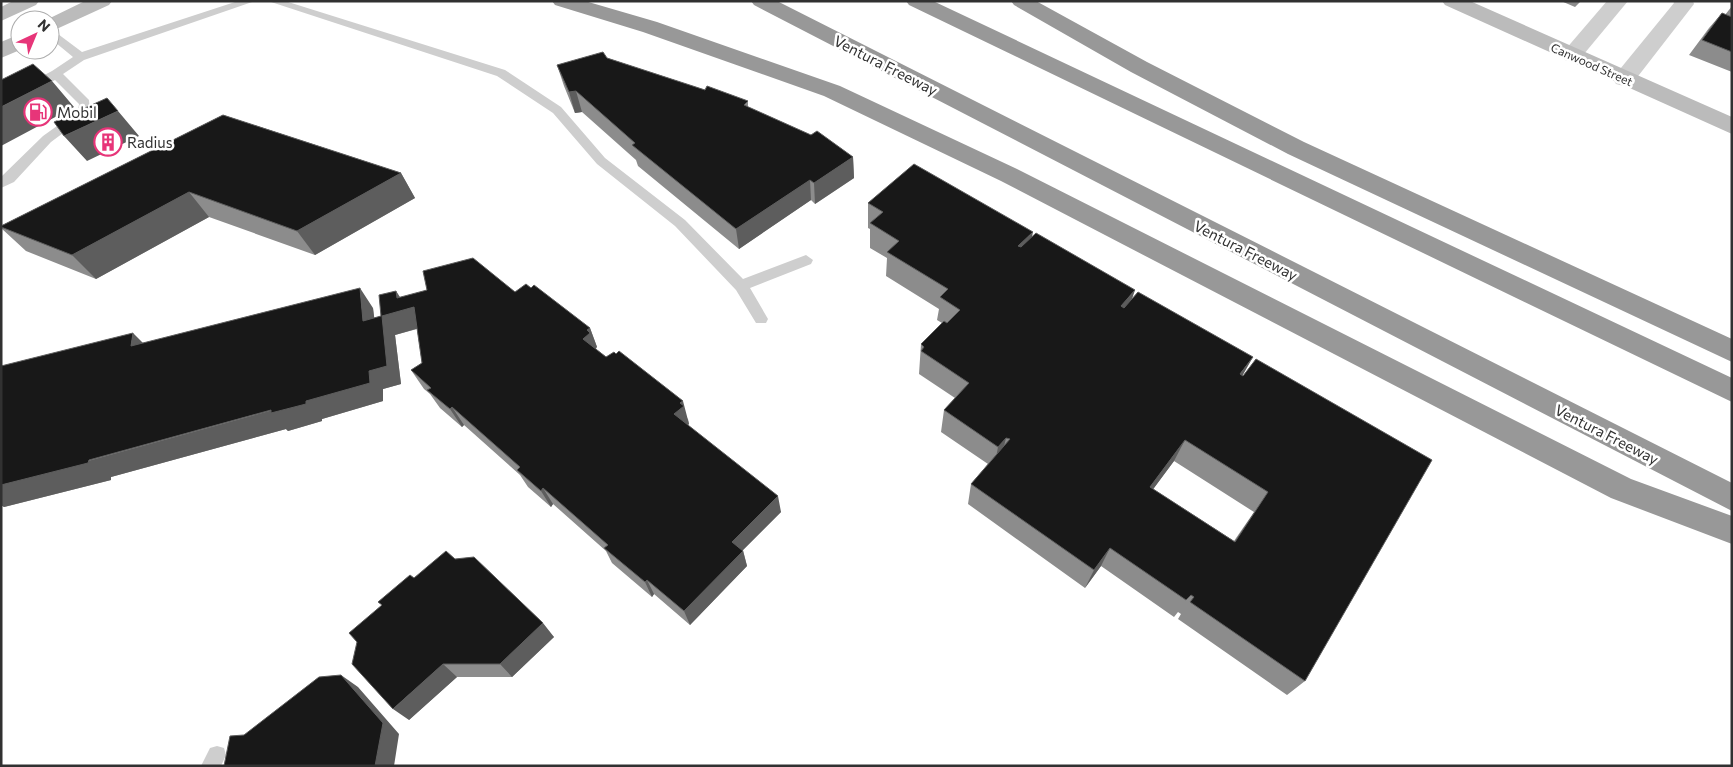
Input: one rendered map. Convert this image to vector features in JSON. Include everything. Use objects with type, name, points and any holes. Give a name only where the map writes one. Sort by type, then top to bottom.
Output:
[{"type":"highway","points":[[562,1],[650,27],[832,91],[1009,175],[1621,489],[1732,530]]},
{"type":"highway","name":"Ventura Freeway","points":[[761,1],[1732,498]]},
{"type":"highway","points":[[916,1],[1732,390]]},
{"type":"highway","points":[[1021,1],[1139,67],[1296,148],[1732,351]]},
{"type":"street","points":[[1,15],[29,1]]},
{"type":"street","points":[[55,10],[66,1]]},
{"type":"street","points":[[60,21],[102,1]]},
{"type":"street","name":"Canwood Street","points":[[1452,1],[1732,126]]},
{"type":"street","points":[[1572,54],[1618,1]]},
{"type":"street","points":[[1624,78],[1684,4],[1683,1]]},
{"type":"lane","points":[[1,103],[56,74],[80,57],[238,3],[250,1]]},
{"type":"lane","points":[[273,1],[501,73],[557,110],[602,161],[680,223],[741,286],[761,319]]},
{"type":"lane","points":[[60,40],[80,57]]},
{"type":"lane","points":[[1,183],[9,179],[46,139],[84,113],[85,103],[56,74]]},
{"type":"lane","points":[[741,286],[806,260]]},
{"type":"building","points":[[1722,13],[1732,17],[1732,52],[1702,40]]},
{"type":"building","points":[[603,52],[607,58],[705,90],[707,86],[748,101],[744,105],[811,135],[817,131],[853,157],[814,183],[810,180],[736,229],[632,145],[635,143],[576,91],[569,92],[557,65]]},
{"type":"building","points":[[33,64],[52,81],[1,107],[1,80]]},
{"type":"building","points":[[107,98],[118,111],[64,136],[54,122]]},
{"type":"building","points":[[223,115],[401,173],[297,231],[189,192],[72,255],[1,227],[1,226]]},
{"type":"building","points":[[914,164],[1033,232],[1018,246],[1021,247],[1036,233],[1135,290],[1121,306],[1124,308],[1138,292],[1253,357],[1240,374],[1243,376],[1256,359],[1432,460],[1305,681],[1190,602],[1194,597],[1191,595],[1186,600],[1110,548],[1094,570],[971,484],[1010,439],[1006,438],[998,447],[944,410],[969,383],[921,351],[924,347],[921,344],[944,321],[947,323],[960,310],[940,297],[948,289],[887,252],[899,241],[870,223],[883,212],[868,203]],"holes":[[[1185,440],[1268,492],[1235,542],[1150,487]]]},
{"type":"building","points":[[473,258],[515,292],[526,284],[531,288],[534,285],[590,328],[587,330],[590,333],[583,339],[606,357],[619,351],[683,401],[680,403],[684,406],[674,414],[778,496],[732,542],[743,551],[684,611],[604,548],[608,545],[543,488],[541,491],[517,470],[520,467],[452,407],[450,409],[427,390],[431,388],[411,370],[422,363],[414,307],[382,316],[387,366],[369,371],[370,383],[306,401],[306,404],[271,413],[271,410],[89,460],[88,463],[1,485],[1,366],[133,333],[131,346],[360,288],[363,321],[381,316],[379,295],[396,291],[397,298],[427,290],[423,271]]},
{"type":"building","points":[[446,551],[455,559],[474,557],[543,623],[500,664],[443,664],[393,709],[352,664],[357,642],[349,633],[382,605],[378,602],[410,575],[414,578]]},
{"type":"building","points":[[341,675],[383,723],[375,766],[224,766],[230,736],[244,735],[319,677]]},
{"type":"place","name":"Mobil","points":[[38,112]]},
{"type":"place","name":"Radius","points":[[108,142]]}]
